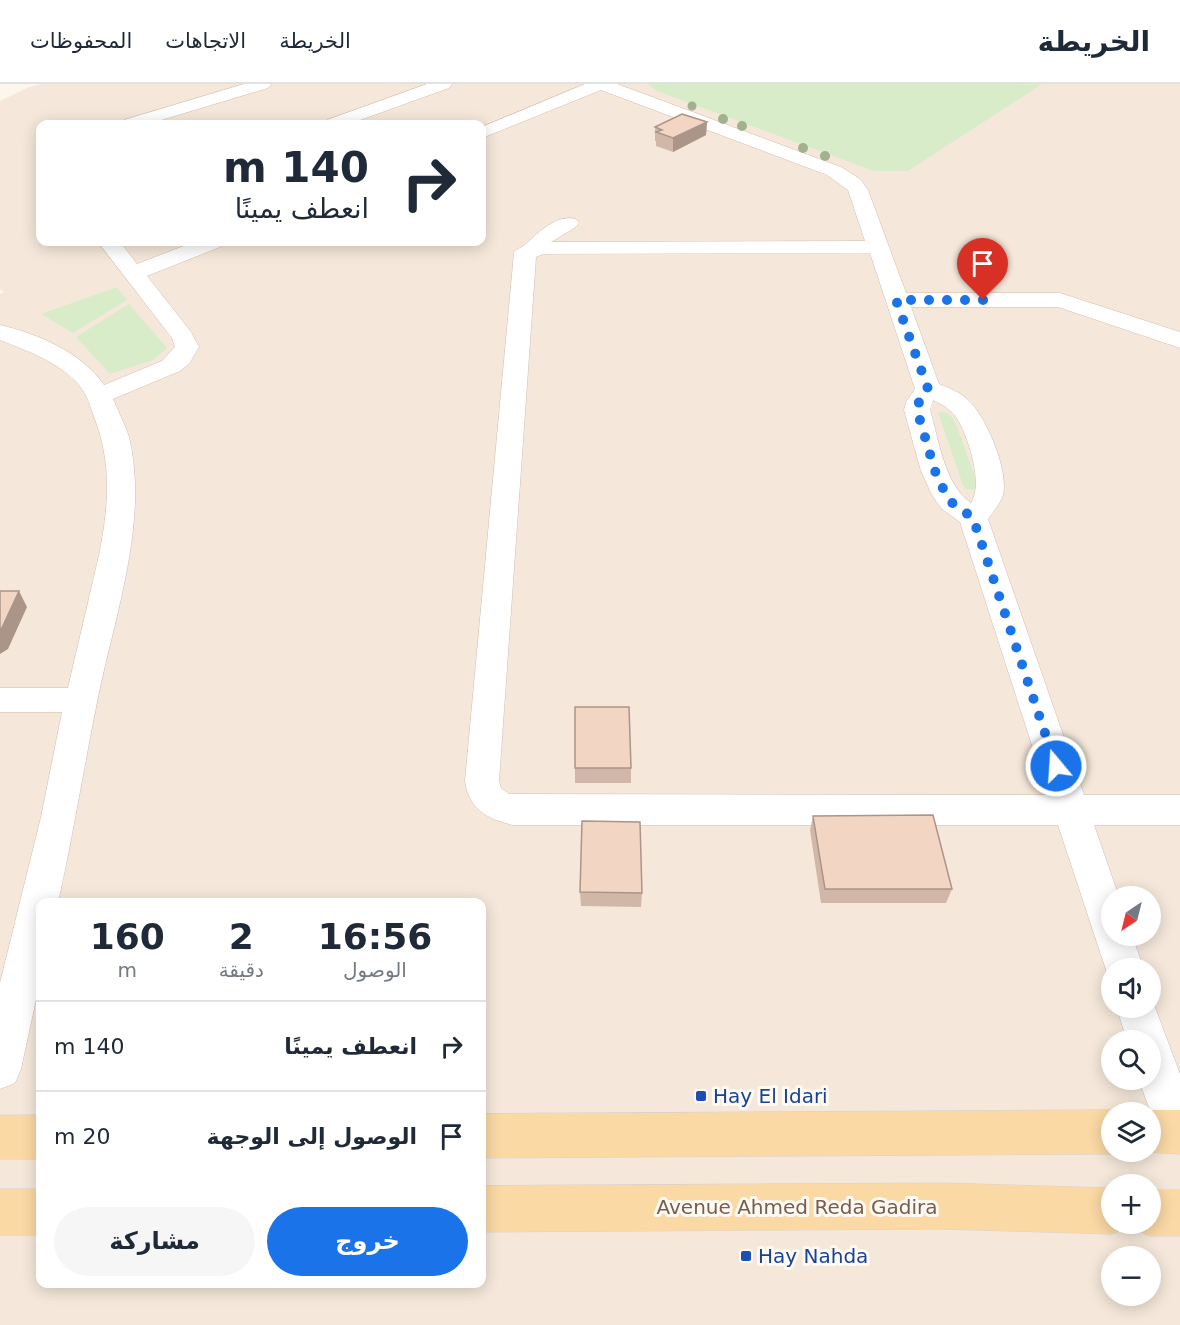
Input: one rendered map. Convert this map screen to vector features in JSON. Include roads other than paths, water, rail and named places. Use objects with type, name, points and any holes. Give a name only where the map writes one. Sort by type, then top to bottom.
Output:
[{"type":"main road","points":[[486,1136],[1101,1132]]},
{"type":"main road","points":[[0,1137],[36,1137]]},
{"type":"main road","name":"Avenue Ahmed Reda Gadira","points":[[486,1209],[939,1206],[1101,1211]]},
{"type":"main road","points":[[0,1212],[36,1212]]},
{"type":"main road","points":[[1161,1213],[1180,1214]]},
{"type":"street","points":[[143,120],[262,84]]},
{"type":"street","points":[[344,120],[443,84]]},
{"type":"street","points":[[486,130],[601,84],[844,177],[858,190],[928,389],[951,399],[966,412],[991,477],[990,494],[986,503],[973,518]]},
{"type":"street","points":[[569,224],[542,238],[523,257],[482,781],[487,797],[503,808],[513,810],[1071,812],[1180,810]]},
{"type":"street","points":[[99,396],[171,366],[180,359],[187,347],[183,337],[112,246]]},
{"type":"street","points":[[134,273],[202,246]]},
{"type":"street","points":[[533,249],[878,247]]},
{"type":"street","points":[[896,300],[1060,300],[1180,341]]},
{"type":"street","points":[[0,332],[32,343],[74,368],[99,396],[115,435],[120,462],[122,491],[120,530],[81,700],[59,817],[40,898]]},
{"type":"street","points":[[0,357],[32,343]]},
{"type":"street","points":[[928,389],[919,402],[917,410],[935,471],[951,502],[973,518],[1101,900]]},
{"type":"street","points":[[0,700],[81,700]]},
{"type":"street","points":[[0,1069],[36,915]]},
{"type":"street","points":[[1160,1090],[1169,1132]]},
{"type":"place","name":"Hay El Idari","points":[[701,1096]]},
{"type":"place","name":"Hay Nahda","points":[[746,1256]]}]
